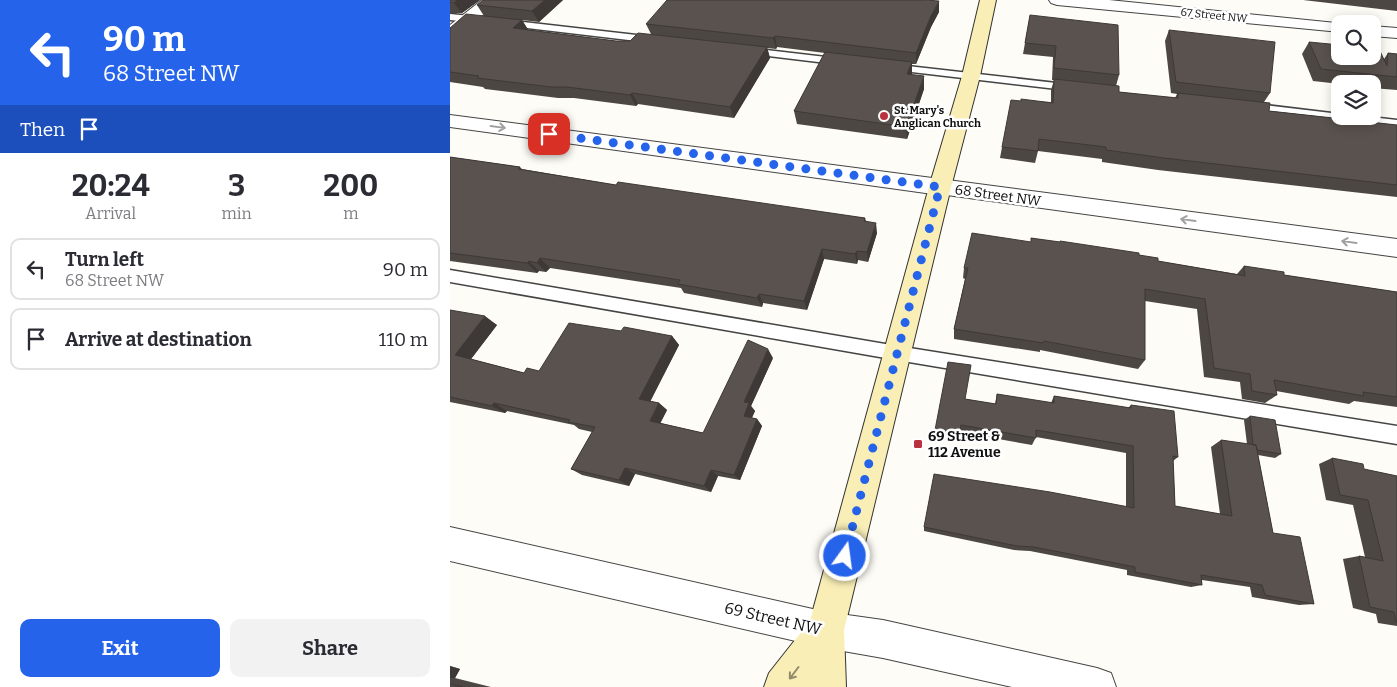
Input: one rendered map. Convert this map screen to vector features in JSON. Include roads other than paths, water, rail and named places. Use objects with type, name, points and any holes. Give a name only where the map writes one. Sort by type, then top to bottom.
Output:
[{"type":"main road","points":[[827,687],[826,630],[940,187],[971,76],[988,0]]},
{"type":"main road","points":[[783,687],[826,630]]},
{"type":"street","points":[[450,34],[492,0]]},
{"type":"street","name":"67 Street NW","points":[[1057,0],[1331,27]]},
{"type":"street","points":[[1381,32],[1397,33]]},
{"type":"street","name":"68 Street NW","points":[[450,121],[1397,248]]},
{"type":"street","name":"69 Street NW","points":[[450,544],[826,630],[883,639],[1097,687]]},
{"type":"lane","points":[[450,16],[666,41]]},
{"type":"lane","points":[[734,49],[852,63]]},
{"type":"lane","points":[[882,66],[1090,89]]},
{"type":"lane","points":[[1238,106],[1397,124]]},
{"type":"lane","points":[[450,276],[897,353],[1397,435]]},
{"type":"place","name":"St. Mary's Anglican Church","points":[[884,116]]},
{"type":"place","name":"69 Street & 112 Avenue","points":[[918,444]]}]
